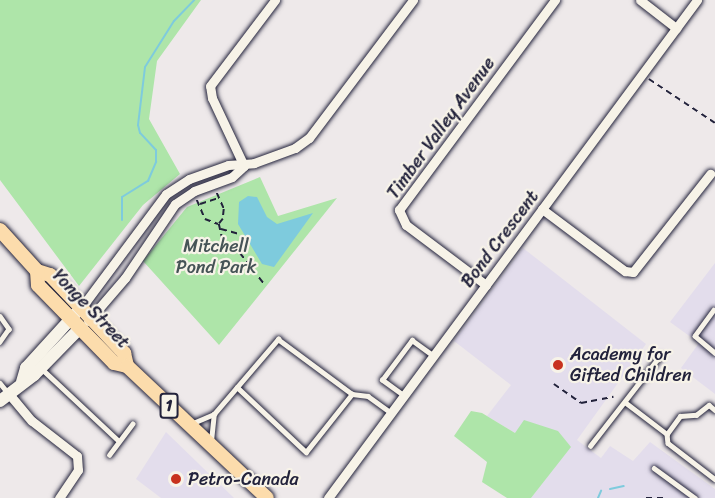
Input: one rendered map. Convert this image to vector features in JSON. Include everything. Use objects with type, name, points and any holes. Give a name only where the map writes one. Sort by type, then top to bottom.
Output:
[{"type":"main road","name":"Yonge Street","points":[[0,230],[37,271],[38,285],[80,319],[114,363],[127,366],[266,498]]},
{"type":"street","points":[[244,166],[210,88],[275,0]]},
{"type":"street","points":[[59,498],[78,470],[77,456],[5,398],[41,368],[80,319],[111,269],[166,194],[189,179],[228,165],[244,166],[295,148],[309,138],[413,0]]},
{"type":"street","name":"Timber Valley Avenue","points":[[486,285],[406,225],[399,210],[555,0]]},
{"type":"street","points":[[640,0],[676,28]]},
{"type":"street","name":"Bond Crescent","points":[[329,498],[697,0]]},
{"type":"street","points":[[22,382],[26,368],[124,278],[175,204],[194,191],[232,177],[244,166]]},
{"type":"street","points":[[542,209],[625,271],[633,272],[710,174]]},
{"type":"street","points":[[111,269],[124,278]]},
{"type":"lane","points":[[714,310],[695,336],[715,353]]},
{"type":"lane","points":[[0,316],[9,330],[0,342]]},
{"type":"lane","points":[[188,424],[214,414],[278,339],[352,394],[368,396],[391,413]]},
{"type":"lane","points":[[404,396],[381,380],[412,340],[434,356]]},
{"type":"lane","points":[[590,446],[659,357]]},
{"type":"lane","points":[[41,368],[119,441]]},
{"type":"lane","points":[[0,383],[5,398]]},
{"type":"lane","points":[[237,387],[306,452],[352,394]]},
{"type":"lane","points":[[625,402],[667,434]]},
{"type":"lane","points":[[715,410],[709,405],[696,415],[680,416],[667,434],[668,443],[715,479]]},
{"type":"lane","points":[[211,445],[214,414]]},
{"type":"lane","points":[[109,455],[132,424]]},
{"type":"lane","points":[[654,468],[695,498]]},
{"type":"lane","points":[[669,478],[674,471]]},
{"type":"path","points":[[649,79],[715,123]]},
{"type":"path","points":[[216,192],[224,209],[219,224],[223,241],[240,253],[264,284]]},
{"type":"path","points":[[206,196],[208,201]]},
{"type":"path","points":[[199,204],[219,198]]},
{"type":"path","points":[[197,200],[208,223],[219,224]]},
{"type":"path","points":[[220,229],[240,234]]},
{"type":"path","points":[[554,384],[581,403],[613,397]]},
{"type":"path","points":[[646,498],[666,498]]},
{"type":"shaded area","name":"Academy for Gifted Children","points":[[523,248],[646,344],[577,440],[601,458],[610,446],[633,461],[650,442],[715,489],[715,498],[531,498],[570,447],[515,433],[487,416],[511,385],[454,341]]},
{"type":"shaded area","points":[[715,263],[715,394],[681,368],[699,343],[670,322]]},
{"type":"shaded area","points":[[166,432],[234,498],[161,498],[136,479]]},
{"type":"green space","points":[[0,0],[201,0],[157,61],[149,119],[180,174],[143,205],[79,286],[0,180]]},
{"type":"green space","name":"Mitchell Pond Park","points":[[260,177],[278,216],[337,198],[219,345],[143,261],[187,207]]},
{"type":"green space","points":[[471,411],[482,413],[515,433],[524,420],[558,431],[571,447],[531,498],[507,498],[482,482],[487,462],[454,436]]},
{"type":"water","points":[[248,196],[257,197],[267,217],[277,224],[313,213],[274,267],[262,264],[238,224],[239,202]]},
{"type":"waterway","points":[[122,220],[122,197],[148,181],[156,162],[156,150],[140,133],[138,125],[145,67],[174,21],[194,0]]},
{"type":"waterway","points":[[610,489],[624,486]]},
{"type":"waterway","points":[[598,498],[601,491]]},
{"type":"place","name":"Academy for Gifted Children","points":[[558,365]]},
{"type":"place","name":"Petro-Canada","points":[[176,479]]}]
